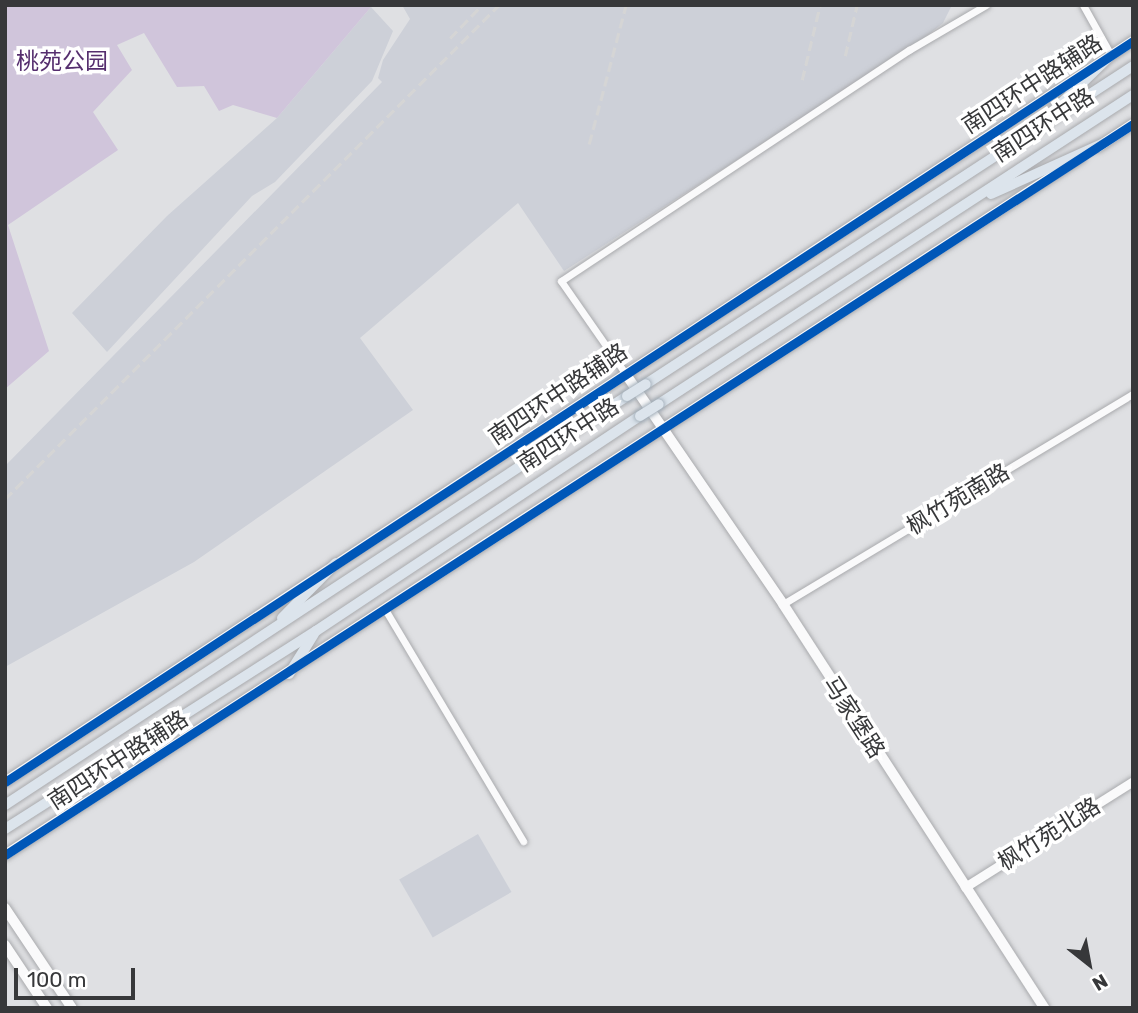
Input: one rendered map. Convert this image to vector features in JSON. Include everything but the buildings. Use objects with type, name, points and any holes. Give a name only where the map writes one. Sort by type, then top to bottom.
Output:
[{"type":"highway","points":[[1033,132],[1111,55]]},
{"type":"highway","name":"南四环中路","points":[[5,805],[1133,66]]},
{"type":"highway","name":"南四环中路","points":[[6,829],[316,631],[1133,95]]},
{"type":"highway","points":[[959,208],[1104,143]]},
{"type":"highway","points":[[265,635],[336,563]]},
{"type":"highway","points":[[289,674],[316,631]]},
{"type":"main road","name":"南四环中路辅路","points":[[5,782],[1133,41]]},
{"type":"main road","name":"南四环中路辅路","points":[[5,856],[1133,124]]},
{"type":"main road","name":"马家堡路","points":[[625,373],[783,604],[1044,1008]]},
{"type":"main road","points":[[5,908],[72,1008]]},
{"type":"main road","points":[[5,945],[47,1008]]},
{"type":"street","points":[[625,373],[561,281],[909,50],[986,5]]},
{"type":"street","points":[[1083,5],[1111,55]]},
{"type":"street","name":"枫竹苑南路","points":[[783,604],[1133,394]]},
{"type":"street","points":[[386,611],[523,841]]},
{"type":"street","name":"枫竹苑北路","points":[[965,887],[1133,781]]},
{"type":"shaded area","points":[[402,5],[952,5],[943,23],[914,46],[564,271],[518,203],[360,338],[413,410],[194,562],[5,667],[5,466],[382,82],[378,78],[383,60],[410,19]]},
{"type":"shaded area","points":[[371,7],[393,31],[372,81],[275,182],[252,196],[107,352],[72,313],[167,216],[277,118]]},
{"type":"shaded area","points":[[478,834],[512,892],[433,938],[399,880]]},
{"type":"green space","name":"桃苑公园","points":[[5,5],[371,7],[277,118],[233,105],[219,111],[204,86],[177,87],[144,33],[117,45],[132,70],[93,112],[118,150],[8,225],[49,351],[5,389]]},
{"type":"railway","points":[[450,38],[482,5]]},
{"type":"railway","points":[[5,499],[499,5]]},
{"type":"railway","points":[[589,144],[626,5]]},
{"type":"railway","points":[[802,80],[820,5]]},
{"type":"railway","points":[[845,56],[857,5]]},
{"type":"cycle path","points":[[5,782],[1133,41]]},
{"type":"cycle path","points":[[5,855],[1133,124]]}]
